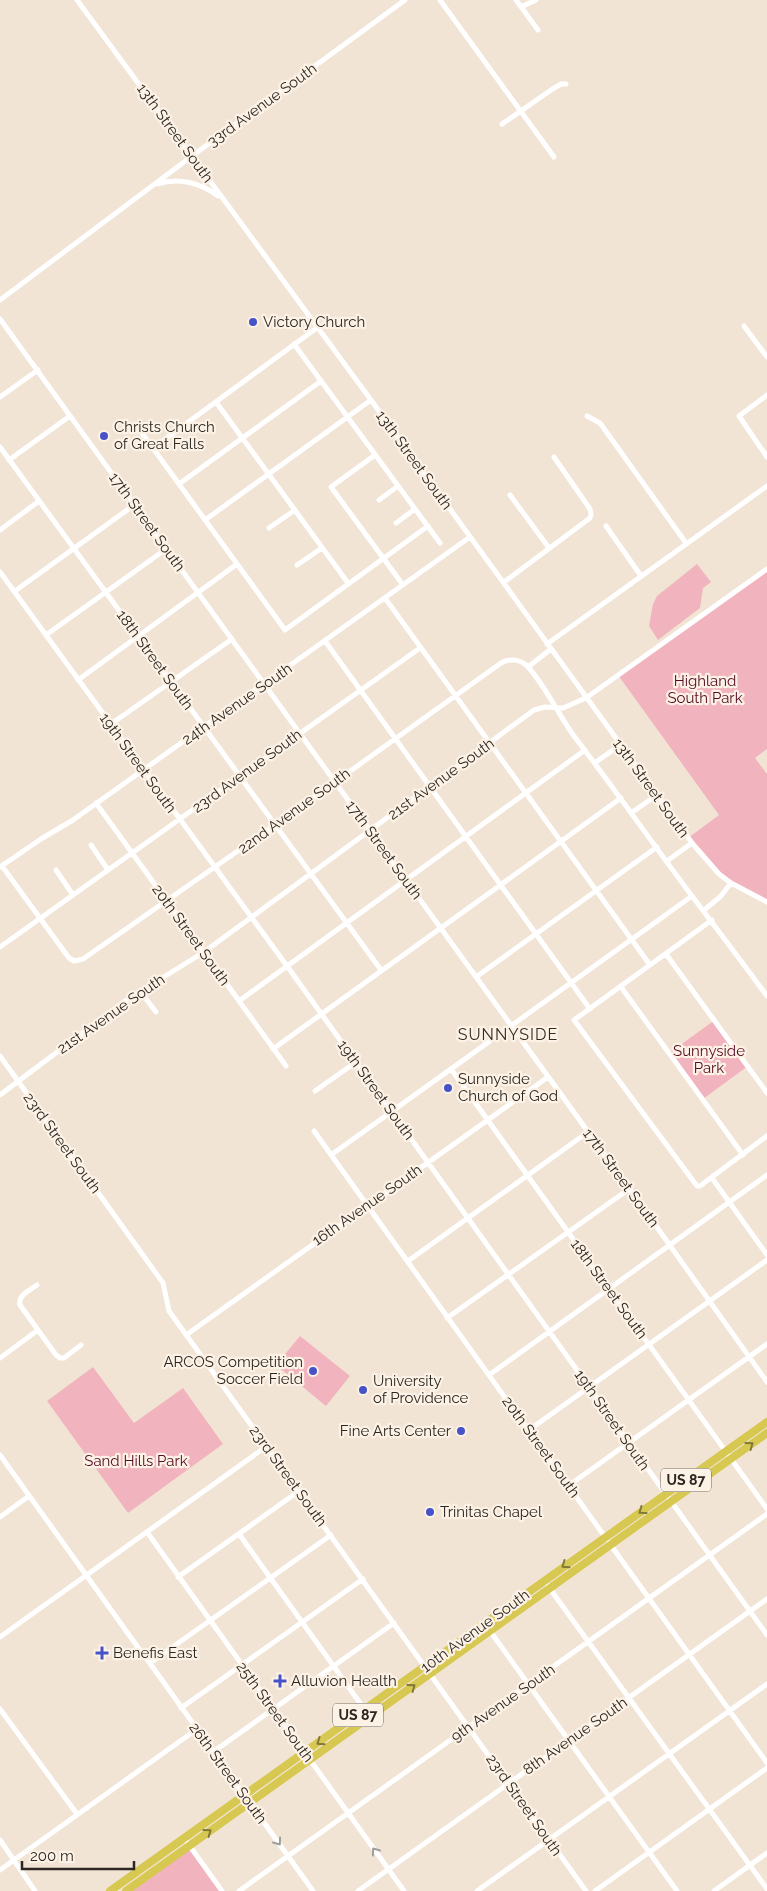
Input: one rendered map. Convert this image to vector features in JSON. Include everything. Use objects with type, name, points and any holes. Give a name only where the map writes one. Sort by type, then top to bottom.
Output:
[{"type":"highway","name":"10th Avenue South","points":[[126,1891],[244,1795],[307,1756],[367,1714],[430,1674],[544,1580],[767,1422]]},
{"type":"highway","name":"10th Avenue South","points":[[367,1714],[425,1667],[549,1587],[767,1432]]},
{"type":"highway","name":"10th Avenue South","points":[[110,1891],[249,1802],[307,1756]]},
{"type":"street","name":"13th Street South","points":[[77,0],[318,327],[705,860],[731,883],[767,902]]},
{"type":"street","name":"33rd Avenue South","points":[[0,300],[405,0]]},
{"type":"street","points":[[440,0],[554,157]]},
{"type":"street","points":[[516,0],[538,30]]},
{"type":"street","points":[[521,7],[536,0]]},
{"type":"street","points":[[502,124],[521,113],[554,88],[566,84]]},
{"type":"street","points":[[153,186],[162,182],[183,180],[216,194],[229,207]]},
{"type":"street","name":"17th Street South","points":[[0,319],[300,732],[767,1382]]},
{"type":"street","points":[[0,330],[6,326]]},
{"type":"street","points":[[744,326],[767,358]]},
{"type":"street","points":[[153,448],[318,327]]},
{"type":"street","points":[[294,344],[440,543]]},
{"type":"street","points":[[0,397],[38,370]]},
{"type":"street","points":[[179,484],[321,381]]},
{"type":"street","points":[[767,395],[738,416],[767,457]]},
{"type":"street","points":[[205,520],[370,400]]},
{"type":"street","points":[[216,402],[348,583]]},
{"type":"street","points":[[9,460],[70,416]]},
{"type":"street","points":[[587,416],[600,424],[686,543]]},
{"type":"street","points":[[139,429],[284,630],[428,526]]},
{"type":"street","name":"18th Street South","points":[[0,447],[381,970]]},
{"type":"street","points":[[375,456],[331,487],[403,585]]},
{"type":"street","points":[[504,582],[590,518],[590,509],[554,457]]},
{"type":"street","points":[[380,500],[398,486]]},
{"type":"street","points":[[548,644],[767,486]]},
{"type":"street","points":[[510,495],[549,548]]},
{"type":"street","points":[[0,530],[39,501]]},
{"type":"street","points":[[15,591],[73,547],[134,505]]},
{"type":"street","points":[[396,523],[415,509]]},
{"type":"street","points":[[269,528],[295,510]]},
{"type":"street","points":[[606,526],[641,576]]},
{"type":"street","name":"24th Avenue South","points":[[1,866],[144,770],[470,537]]},
{"type":"street","points":[[297,565],[322,548]]},
{"type":"street","points":[[46,635],[166,549]]},
{"type":"street","points":[[78,680],[237,564]]},
{"type":"street","name":"21st Avenue South","points":[[0,1095],[140,991],[204,952],[251,916],[311,875],[534,710],[545,707],[570,706],[586,698],[767,569]]},
{"type":"street","name":"19th Street South","points":[[0,572],[179,820],[251,916],[767,1635]]},
{"type":"street","points":[[386,598],[420,648],[650,965]]},
{"type":"street","points":[[111,724],[172,683],[232,639]]},
{"type":"street","points":[[325,641],[502,884],[590,1009]]},
{"type":"street","name":"23rd Avenue South","points":[[0,947],[420,648]]},
{"type":"street","points":[[551,649],[528,667],[567,726],[596,762],[631,813],[767,996]]},
{"type":"street","name":"22nd Avenue South","points":[[40,919],[69,958],[74,961],[83,959],[167,902],[501,663],[507,660],[521,661],[528,667]]},
{"type":"street","points":[[596,762],[620,745]]},
{"type":"street","points":[[239,1001],[585,750]]},
{"type":"street","points":[[631,813],[656,795]]},
{"type":"street","points":[[273,1049],[621,798]]},
{"type":"street","name":"20th Street South","points":[[96,803],[286,1066]]},
{"type":"street","points":[[667,861],[692,843]]},
{"type":"street","points":[[91,845],[108,870]]},
{"type":"street","points":[[476,976],[657,847]]},
{"type":"street","points":[[1,866],[40,919]]},
{"type":"street","points":[[56,870],[73,895]]},
{"type":"street","points":[[704,910],[720,897],[731,883]]},
{"type":"street","points":[[331,1155],[692,896]]},
{"type":"street","points":[[712,920],[574,1020],[694,1184],[700,1186],[767,1136]]},
{"type":"street","points":[[666,954],[767,1093]]},
{"type":"street","points":[[621,987],[743,1154]]},
{"type":"street","points":[[140,991],[156,1012]]},
{"type":"street","name":"23rd Street South","points":[[0,1056],[163,1283],[169,1311],[268,1446],[586,1891]]},
{"type":"street","points":[[315,1092],[356,1062]]},
{"type":"street","name":"18th Street South","points":[[451,1069],[767,1509]]},
{"type":"street","name":"16th Avenue South","points":[[186,1334],[548,1076]]},
{"type":"street","name":"20th Street South","points":[[314,1131],[767,1763]]},
{"type":"street","points":[[408,1261],[588,1132]]},
{"type":"street","points":[[489,1374],[767,1175]]},
{"type":"street","points":[[712,1178],[767,1255]]},
{"type":"street","points":[[448,1318],[629,1188]]},
{"type":"street","points":[[529,1430],[767,1260]]},
{"type":"street","points":[[37,1285],[22,1296],[19,1301],[20,1306],[60,1358],[64,1358],[81,1345]]},
{"type":"street","points":[[0,1358],[38,1330]]},
{"type":"street","points":[[568,1486],[767,1344]]},
{"type":"street","points":[[0,1637],[268,1446]]},
{"type":"street","name":"26th Street South","points":[[0,1455],[314,1891]]},
{"type":"street","points":[[178,1577],[299,1490]]},
{"type":"street","points":[[0,1516],[30,1496]]},
{"type":"street","name":"9th Avenue South","points":[[240,1891],[767,1514]]},
{"type":"street","name":"25th Street South","points":[[147,1532],[404,1891]]},
{"type":"street","points":[[239,1534],[367,1714]]},
{"type":"street","points":[[150,1663],[331,1534]]},
{"type":"street","points":[[181,1708],[363,1579]]},
{"type":"street","points":[[544,1580],[767,1890]]},
{"type":"street","name":"8th Avenue South","points":[[358,1891],[630,1698],[767,1598]]},
{"type":"street","points":[[214,1752],[394,1623]]},
{"type":"street","points":[[488,1627],[677,1891]]},
{"type":"street","points":[[477,1891],[767,1684]]},
{"type":"street","points":[[0,1709],[77,1814]]},
{"type":"street","points":[[0,1870],[196,1729]]},
{"type":"street","points":[[595,1891],[767,1768]]},
{"type":"street","points":[[0,1840],[35,1891]]},
{"type":"street","points":[[187,1842],[222,1891]]},
{"type":"street","points":[[714,1891],[767,1853]]},
{"type":"green space","points":[[697,564],[711,582],[703,588],[700,608],[658,640],[649,626],[653,604],[657,596]]},
{"type":"green space","name":"Highland South Park","points":[[767,570],[767,749],[755,758],[767,774],[767,902],[719,874],[688,838],[719,815],[618,675]]},
{"type":"green space","name":"Sunnyside Park","points":[[715,1020],[748,1066],[703,1099],[669,1053]]},
{"type":"green space","name":"ARCOS Competition Soccer Field","points":[[300,1336],[350,1376],[326,1406],[276,1365]]},
{"type":"green space","name":"Sand Hills Park","points":[[93,1367],[134,1423],[183,1388],[223,1444],[128,1513],[47,1401]]},
{"type":"green space","points":[[190,1845],[222,1891],[126,1891]]},
{"type":"place","name":"Victory Church","points":[[253,322]]},
{"type":"place","name":"Christs Church of Great Falls","points":[[104,436]]},
{"type":"place","name":"Sunnyside Church of God","points":[[448,1088]]},
{"type":"place","name":"ARCOS Competition Soccer Field","points":[[313,1371]]},
{"type":"place","name":"University of Providence","points":[[363,1390]]},
{"type":"place","name":"Fine Arts Center","points":[[461,1431]]},
{"type":"place","name":"Trinitas Chapel","points":[[430,1512]]},
{"type":"place","name":"Benefis East","points":[[102,1653]]},
{"type":"place","name":"Alluvion Health","points":[[280,1681]]},
{"type":"district","name":"SUNNYSIDE","points":[[508,1034]]}]
